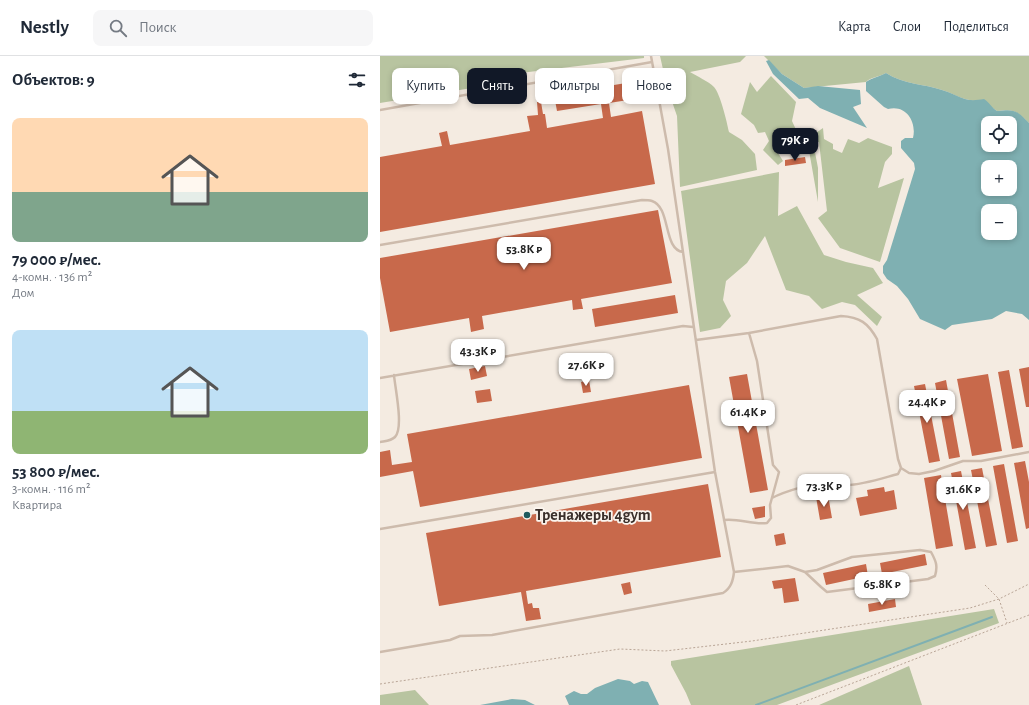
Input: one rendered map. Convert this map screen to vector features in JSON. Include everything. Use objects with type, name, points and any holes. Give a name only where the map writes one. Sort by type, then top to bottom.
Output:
[{"type":"lane","points":[[380,652],[450,640],[460,636],[492,635],[723,593],[728,590],[733,581],[734,572],[715,472],[709,421],[693,327],[668,149],[652,56]]},
{"type":"lane","points":[[380,110],[652,62]]},
{"type":"lane","points":[[380,245],[642,200],[652,201],[658,205],[662,212],[673,247],[678,252],[683,252]]},
{"type":"lane","points":[[696,340],[749,333],[841,316],[852,317],[862,321],[871,328],[877,339],[898,459],[901,468],[908,473],[919,474],[934,471],[963,461],[981,461],[1029,452]]},
{"type":"lane","points":[[380,378],[683,326],[693,327]]},
{"type":"lane","points":[[724,520],[733,518],[760,524],[767,523],[771,518],[771,498],[779,472],[773,465],[757,362],[749,333]]},
{"type":"lane","points":[[380,442],[389,440],[396,436],[399,430],[394,375]]},
{"type":"lane","points":[[771,498],[778,494],[812,484],[831,482],[846,485],[874,480],[898,474],[901,468]]},
{"type":"lane","points":[[380,529],[715,472]]},
{"type":"lane","points":[[734,572],[788,566],[805,572],[827,592],[928,579],[935,576],[937,568],[935,559],[930,552],[920,550],[852,557],[817,570],[805,572]]},
{"type":"path","points":[[380,684],[620,650],[665,651],[752,641],[970,608],[999,599],[1029,584]]},
{"type":"path","points":[[985,585],[999,599],[1007,624]]},
{"type":"path","points":[[796,705],[1029,615]]},
{"type":"green space","points":[[380,56],[644,56],[644,58],[562,68],[535,68],[535,71],[527,72],[527,68],[467,68],[467,89],[459,90],[459,68],[392,68],[392,101],[380,103]]},
{"type":"green space","points":[[660,56],[746,56],[740,62],[690,72],[714,87],[719,95],[729,132],[742,140],[755,154],[757,170],[680,187],[677,116],[673,104],[686,104],[686,68],[663,68]]},
{"type":"green space","points":[[764,56],[1029,56],[1029,123],[1015,112],[1008,110],[997,111],[982,103],[962,98],[935,88],[899,79],[886,73],[866,82],[804,88],[782,74]]},
{"type":"green space","points":[[771,76],[796,102],[792,121],[798,134],[784,148],[775,148],[783,161],[778,165],[763,150],[769,141],[765,132],[758,133],[754,125],[741,114],[750,82],[757,92]]},
{"type":"green space","points":[[823,128],[824,139],[833,144],[833,149],[842,153],[848,139],[859,143],[868,138],[892,147],[892,154],[885,162],[878,188],[904,178],[880,262],[840,248],[818,218],[827,211],[819,142],[813,142],[818,168],[818,202],[807,139]]},
{"type":"green space","points":[[779,172],[778,216],[797,206],[824,255],[873,268],[883,283],[857,295],[882,317],[877,326],[855,305],[842,302],[822,309],[809,296],[786,290],[765,236],[747,263],[726,281],[723,300],[731,316],[720,328],[700,332],[681,191]]},
{"type":"green space","points":[[994,609],[999,623],[777,705],[691,705],[671,665],[671,661]]},
{"type":"green space","points":[[909,666],[922,705],[819,705]]},
{"type":"green space","points":[[415,690],[429,705],[380,705],[380,695]]},
{"type":"water","points":[[769,60],[782,74],[804,88],[818,86],[860,90],[861,104],[853,107],[867,128],[820,108],[808,98],[799,99],[773,74],[766,61]]},
{"type":"water","points":[[886,73],[906,82],[935,88],[965,99],[984,99],[997,111],[1015,111],[1029,123],[1029,320],[1022,314],[1006,311],[992,319],[952,325],[945,330],[920,319],[908,299],[897,286],[887,279],[883,273],[883,266],[887,260],[915,169],[914,163],[901,148],[901,141],[905,138],[913,138],[914,132],[912,120],[905,112],[900,109],[888,109],[884,107],[866,91],[866,82]]},
{"type":"water","points":[[618,679],[630,681],[634,684],[642,681],[648,682],[659,705],[569,705],[565,696],[574,691],[581,694],[587,694],[595,688]]},
{"type":"water","points":[[512,699],[525,700],[535,705],[480,705]]},
{"type":"building","points":[[622,84],[622,101],[614,102],[614,85]]},
{"type":"building","points":[[537,104],[541,104],[543,114],[545,114],[547,128],[603,118],[601,104],[609,104],[611,117],[642,111],[655,184],[380,232],[380,157],[442,146],[439,133],[447,131],[450,145],[530,131],[527,116],[538,115]]},
{"type":"building","points":[[556,104],[601,104],[557,111]]},
{"type":"building","points":[[805,157],[806,163],[785,166],[785,160]]},
{"type":"building","points":[[658,210],[672,283],[581,299],[583,309],[573,310],[572,300],[482,316],[484,329],[471,332],[469,318],[390,332],[380,278],[380,258]]},
{"type":"building","points":[[675,295],[678,313],[595,327],[592,309]]},
{"type":"building","points":[[485,366],[487,376],[471,380],[469,369]]},
{"type":"building","points":[[1029,367],[1029,407],[1026,407],[1019,369]]},
{"type":"building","points":[[1009,370],[1023,447],[1012,449],[998,372]]},
{"type":"building","points":[[747,374],[768,490],[750,493],[729,377]]},
{"type":"building","points":[[988,374],[1002,451],[972,456],[957,379]]},
{"type":"building","points":[[589,380],[591,392],[583,393],[581,382]]},
{"type":"building","points":[[946,380],[960,457],[949,459],[935,383]]},
{"type":"building","points":[[925,384],[940,461],[929,463],[914,386]]},
{"type":"building","points":[[689,385],[702,458],[420,507],[413,471],[380,477],[380,452],[390,450],[392,465],[412,462],[407,434]]},
{"type":"building","points":[[490,389],[492,401],[477,403],[475,391]]},
{"type":"building","points":[[1025,461],[1029,482],[1029,528],[1026,529],[1014,463]]},
{"type":"building","points":[[1004,464],[1018,541],[1007,543],[993,466]]},
{"type":"building","points":[[982,468],[997,545],[986,547],[971,470]]},
{"type":"building","points":[[961,471],[976,548],[965,550],[951,473]]},
{"type":"building","points":[[941,475],[953,546],[936,549],[924,478]]},
{"type":"building","points":[[708,484],[721,557],[526,591],[528,604],[532,603],[533,608],[539,608],[541,619],[526,621],[521,592],[439,606],[426,533]]},
{"type":"building","points":[[884,487],[885,492],[894,490],[897,509],[860,516],[856,498],[868,496],[867,490]]},
{"type":"building","points":[[828,495],[832,518],[820,520],[816,497]]},
{"type":"building","points":[[765,506],[765,517],[755,519],[752,508]]},
{"type":"building","points":[[784,533],[786,544],[776,546],[774,535]]},
{"type":"building","points":[[925,554],[927,565],[882,574],[880,563]]},
{"type":"building","points":[[866,564],[868,576],[826,585],[823,573]]},
{"type":"building","points":[[795,578],[799,601],[784,603],[782,588],[774,589],[772,581]]},
{"type":"building","points":[[630,582],[632,593],[624,595],[621,584]]},
{"type":"building","points":[[895,599],[896,607],[869,612],[868,604]]},
{"type":"waterway","points":[[756,705],[992,617]]},
{"type":"place","name":"Тренажеры 4gym","points":[[527,515]]}]
